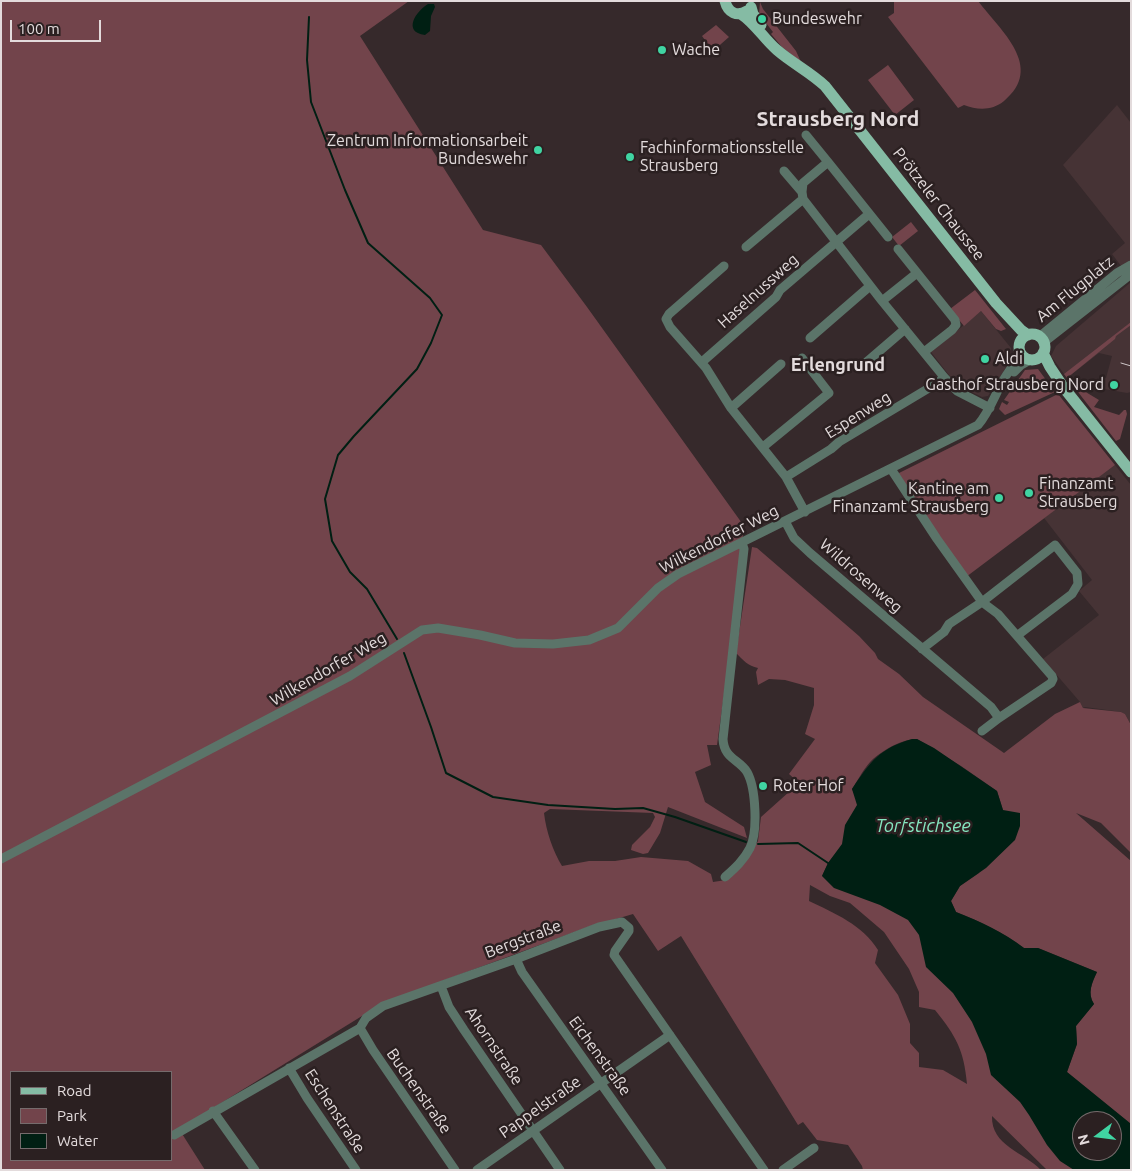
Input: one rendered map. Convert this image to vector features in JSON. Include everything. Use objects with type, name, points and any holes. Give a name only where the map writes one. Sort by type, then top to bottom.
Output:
[{"type":"main road","name":"Prötzeler Chaussee","points":[[725,1],[731,12],[741,14],[750,21],[776,49],[815,77],[830,92],[996,303],[1021,330],[1046,370],[1064,388],[1131,472]]},
{"type":"main road","name":"Prötzeler Chaussee","points":[[741,14],[747,11],[752,4]]},
{"type":"main road","name":"Prötzeler Chaussee","points":[[752,4],[753,14],[794,62]]},
{"type":"street","points":[[806,135],[888,237]]},
{"type":"street","points":[[746,247],[803,196],[803,183],[828,162]]},
{"type":"street","points":[[784,171],[870,286],[944,377],[957,391],[990,408]]},
{"type":"street","name":"Haselnussweg","points":[[702,362],[776,297],[780,290],[870,214]]},
{"type":"street","points":[[898,249],[955,320],[956,324],[952,330],[924,352]]},
{"type":"street","name":"Am Flugplatz","points":[[1032,348],[1117,274],[1131,265]]},
{"type":"street","points":[[724,266],[669,314],[666,319],[670,327],[702,362],[731,408],[786,477],[805,512]]},
{"type":"street","points":[[882,301],[917,273]]},
{"type":"street","name":"Am Flugplatz","points":[[1032,348],[1131,274]]},
{"type":"street","points":[[810,338],[870,286]]},
{"type":"street","points":[[862,366],[905,328]]},
{"type":"street","name":"Wilkendorfer Weg","points":[[1,858],[350,676],[422,630],[438,628],[480,634],[515,643],[553,644],[589,640],[618,628],[658,588],[678,574],[972,428],[982,420],[990,408],[1003,381],[1016,361],[1032,348]]},
{"type":"street","points":[[763,447],[829,393],[802,358]]},
{"type":"street","points":[[731,408],[781,364]]},
{"type":"street","name":"Espenweg","points":[[786,477],[839,442],[939,382],[944,377]]},
{"type":"street","points":[[891,469],[937,539],[982,602],[998,614],[1052,676],[1051,683],[982,731]]},
{"type":"street","name":"Wildrosenweg","points":[[785,522],[799,543],[991,707],[999,718]]},
{"type":"street","points":[[725,877],[739,865],[751,846],[755,813],[752,789],[747,772],[728,755],[724,748],[744,549],[742,543]]},
{"type":"street","points":[[922,649],[944,632],[949,624],[982,602],[1055,545],[1077,573],[1078,584],[1072,594],[1018,636]]},
{"type":"street","name":"Bergstraße","points":[[174,1134],[360,1028],[366,1018],[383,1006],[516,959],[599,926],[622,922],[629,928],[629,931],[614,955],[764,1170]]},
{"type":"street","name":"Eichenstraße","points":[[516,959],[522,972],[600,1084],[625,1115],[662,1170]]},
{"type":"street","name":"Ahornstraße","points":[[441,986],[449,1006],[464,1030],[560,1170]]},
{"type":"street","name":"Buchenstraße","points":[[360,1028],[455,1170]]},
{"type":"street","name":"Pappelstraße","points":[[477,1170],[670,1035]]},
{"type":"street","name":"Eschenstraße","points":[[289,1068],[356,1170]]},
{"type":"street","points":[[213,1112],[255,1170]]},
{"type":"street","points":[[783,1170],[814,1148]]},
{"type":"shaded area","points":[[1117,105],[1131,123],[1131,279],[1112,254],[1125,243],[1063,165]]},
{"type":"shaded area","points":[[1131,282],[1131,392],[1127,393],[1099,387],[1102,377],[1106,378],[1112,356],[1099,353],[1067,378],[1051,356],[1056,346]]},
{"type":"shaded area","points":[[981,311],[1011,348],[1010,361],[988,396],[982,397],[969,391],[952,379],[931,352]]},
{"type":"shaded area","points":[[1115,465],[1131,485],[1131,725],[1125,714],[1121,712],[1083,708],[1043,659],[1099,615],[1079,591],[1092,580],[1044,518]]},
{"type":"green space","points":[[1,1],[409,1],[360,36],[483,230],[541,245],[744,526],[717,745],[707,745],[711,765],[695,772],[705,802],[744,827],[747,838],[668,807],[660,833],[648,853],[643,854],[631,850],[632,845],[650,827],[655,817],[653,813],[550,809],[544,813],[546,827],[562,866],[589,861],[615,861],[641,857],[688,861],[711,874],[713,882],[726,880],[750,854],[758,841],[761,817],[799,783],[789,774],[815,739],[805,734],[814,705],[814,688],[785,680],[769,679],[758,685],[756,672],[758,668],[748,664],[736,653],[752,547],[757,548],[859,636],[875,653],[878,659],[899,674],[923,697],[1004,753],[1055,714],[1080,702],[1083,708],[1121,712],[1125,714],[1131,725],[1131,853],[1101,823],[1076,813],[1131,861],[1131,1124],[1122,1117],[1122,1111],[1115,1111],[1067,1072],[1077,1044],[1076,1026],[1094,1004],[1091,992],[1097,972],[1038,948],[1024,948],[991,928],[956,912],[951,901],[960,886],[979,873],[1003,810],[997,791],[917,739],[911,739],[888,748],[873,759],[864,769],[852,789],[862,811],[843,844],[828,863],[822,876],[888,888],[1072,1157],[1072,1161],[1075,1161],[1081,1170],[1047,1170],[992,1116],[993,1126],[1003,1142],[1041,1170],[863,1170],[848,1145],[817,1140],[803,1122],[798,1125],[681,936],[658,951],[633,914],[599,923],[383,1003],[179,1129],[205,1170],[1,1170]],"holes":[[[810,885],[830,896],[850,903],[884,932],[909,969],[919,992],[919,1007],[935,1010],[954,1036],[964,1062],[967,1084],[943,1070],[919,1067],[919,1053],[910,1043],[910,1024],[898,995],[875,963],[878,950],[872,941],[856,927],[838,915],[809,901]]]},
{"type":"green space","points":[[894,1],[978,1],[1015,50],[1020,62],[1020,75],[1016,88],[1004,101],[995,107],[979,109],[964,105],[958,108],[888,17],[894,13]]},
{"type":"green space","points":[[760,2],[763,9],[796,51],[801,62],[782,47],[771,34],[773,32],[759,14]]},
{"type":"green space","points":[[716,25],[729,37],[713,51],[702,36]]},
{"type":"green space","points":[[888,65],[914,100],[895,115],[868,80]]},
{"type":"green space","points":[[911,222],[918,231],[899,246],[892,237]]},
{"type":"green space","points":[[975,290],[1006,329],[1001,331],[996,329],[981,311],[964,326],[950,309]]},
{"type":"green space","points":[[1131,322],[1131,325],[1116,336],[1115,339],[1067,378],[1064,374]]},
{"type":"green space","points":[[1038,369],[1055,392],[1005,415],[999,409],[1002,402],[1007,405],[1009,402],[1004,400],[1025,370]]},
{"type":"green space","points":[[1084,391],[1099,400],[1094,407],[1119,415],[1126,410],[1127,414],[1120,439],[1116,441],[1078,392]]},
{"type":"green space","points":[[1058,394],[1115,465],[966,577],[897,474]]},
{"type":"water","points":[[428,4],[434,4],[435,7],[431,16],[430,31],[425,35],[414,30],[413,21],[419,11]]},
{"type":"water","name":"Torfstichsee","points":[[912,739],[917,739],[934,748],[997,791],[1003,810],[1020,813],[1020,826],[1015,840],[986,868],[960,886],[951,901],[956,912],[1008,937],[1024,948],[1038,948],[1097,972],[1091,992],[1094,1004],[1076,1026],[1077,1044],[1067,1072],[1115,1111],[1072,1111],[1072,1161],[1122,1161],[1122,1117],[1131,1124],[1131,1170],[1074,1170],[1060,1161],[1047,1145],[1020,1102],[991,1075],[986,1054],[972,1022],[953,993],[926,967],[919,935],[908,920],[880,905],[834,888],[822,876],[828,863],[842,844],[845,825],[857,805],[852,789],[870,764],[892,747]]},
{"type":"waterway","points":[[309,17],[307,60],[311,102],[368,243],[430,298],[442,315],[431,343],[417,369],[338,455],[325,499],[332,541],[350,572],[367,589],[397,639]]},
{"type":"waterway","points":[[404,653],[446,773],[493,797],[548,805],[615,809],[643,808],[746,842]]},
{"type":"waterway","points":[[758,844],[798,843],[828,863]]},
{"type":"tram line","points":[[1121,363],[1131,366]]},
{"type":"place","name":"Bundeswehr","points":[[762,19]]},
{"type":"place","name":"Wache","points":[[662,50]]},
{"type":"place","name":"Zentrum Informationsarbeit Bundeswehr","points":[[538,150]]},
{"type":"place","name":"Fachinformationsstelle Strausberg","points":[[630,157]]},
{"type":"place","name":"Aldi","points":[[985,359]]},
{"type":"place","name":"Gasthof Strausberg Nord","points":[[1114,385]]},
{"type":"place","name":"Finanzamt Strausberg","points":[[1029,493]]},
{"type":"place","name":"Kantine am Finanzamt Strausberg","points":[[999,498]]},
{"type":"place","name":"Roter Hof","points":[[763,786]]},
{"type":"district","name":"Strausberg Nord","points":[[838,119]]},
{"type":"district","name":"Erlengrund","points":[[838,365]]}]
